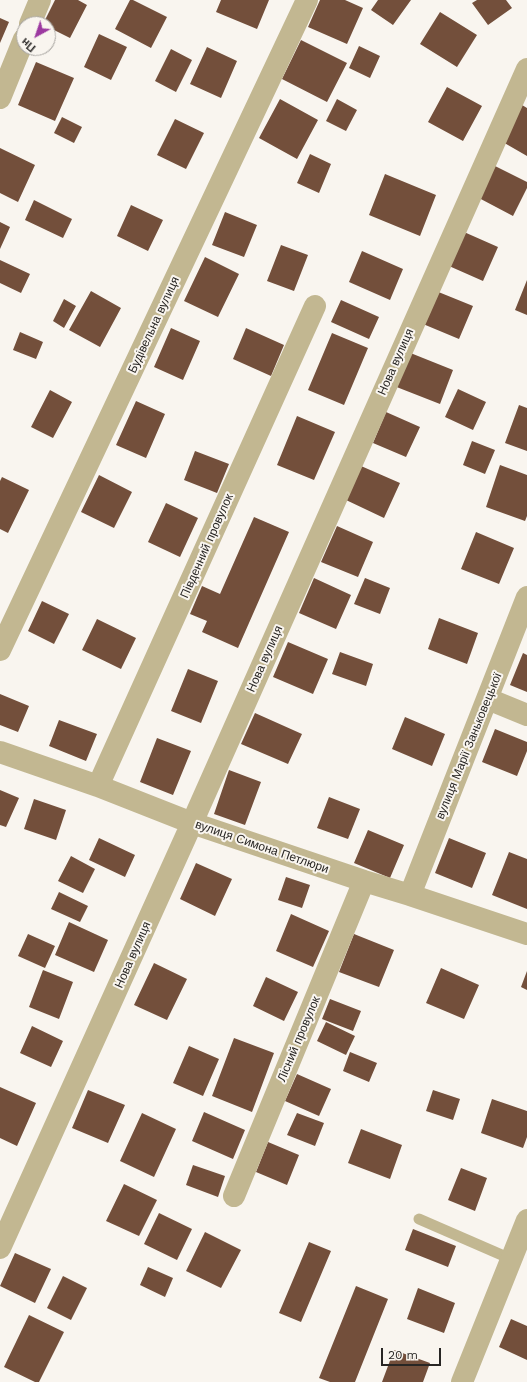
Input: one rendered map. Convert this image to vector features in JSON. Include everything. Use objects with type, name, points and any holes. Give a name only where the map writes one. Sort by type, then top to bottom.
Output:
[{"type":"street","points":[[33,16],[40,0]]},
{"type":"street","name":"Будівельна вулиця","points":[[0,650],[307,0]]},
{"type":"street","points":[[0,98],[17,56]]},
{"type":"street","name":"Нова вулиця","points":[[0,1248],[192,823],[527,69]]},
{"type":"street","name":"Південний провулок","points":[[98,786],[315,306]]},
{"type":"street","name":"вулиця Марії Заньковецької","points":[[410,895],[527,597]]},
{"type":"street","points":[[488,699],[527,715]]},
{"type":"street","name":"вулиця Симона Петлюри","points":[[0,752],[98,786],[192,823],[527,934]]},
{"type":"street","name":"Лісний провулок","points":[[234,1196],[364,881]]},
{"type":"street","points":[[462,1382],[527,1220]]},
{"type":"lane","points":[[419,1219],[511,1259]]},
{"type":"building","points":[[55,0],[78,0],[87,5],[70,38],[56,31],[56,16],[47,16]]},
{"type":"building","points":[[130,0],[133,0],[167,17],[151,48],[115,29]]},
{"type":"building","points":[[221,0],[269,0],[257,29],[216,12]]},
{"type":"building","points":[[320,0],[345,0],[363,8],[347,44],[308,27]]},
{"type":"building","points":[[378,0],[411,0],[393,25],[371,10]]},
{"type":"building","points":[[477,0],[506,0],[512,8],[488,25],[472,3]]},
{"type":"building","points":[[440,12],[477,35],[457,67],[420,44]]},
{"type":"building","points":[[0,18],[9,22],[0,43]]},
{"type":"building","points":[[99,34],[127,47],[111,80],[84,67]]},
{"type":"building","points":[[301,40],[347,63],[327,102],[282,79]]},
{"type":"building","points":[[359,46],[380,56],[370,78],[349,68]]},
{"type":"building","points":[[207,47],[237,61],[221,98],[190,84]]},
{"type":"building","points":[[171,49],[192,60],[176,92],[155,81]]},
{"type":"building","points":[[36,62],[74,78],[55,121],[18,105]]},
{"type":"building","points":[[447,87],[482,106],[463,141],[428,122]]},
{"type":"building","points":[[280,99],[318,120],[297,159],[259,138]]},
{"type":"building","points":[[337,99],[357,110],[346,131],[326,121]]},
{"type":"building","points":[[522,105],[527,108],[527,156],[501,141]]},
{"type":"building","points":[[62,117],[82,127],[74,143],[54,133]]},
{"type":"building","points":[[175,119],[204,133],[186,169],[157,155]]},
{"type":"building","points":[[0,148],[35,165],[18,202],[0,193]]},
{"type":"building","points":[[310,154],[331,164],[319,193],[297,183]]},
{"type":"building","points":[[493,165],[527,182],[527,188],[513,216],[477,197]]},
{"type":"building","points":[[385,174],[436,195],[420,236],[369,215]]},
{"type":"building","points":[[34,200],[72,219],[63,238],[25,220]]},
{"type":"building","points":[[131,205],[163,220],[148,251],[117,236]]},
{"type":"building","points":[[225,212],[257,225],[244,257],[212,245]]},
{"type":"building","points":[[0,222],[10,227],[0,249]]},
{"type":"building","points":[[464,232],[498,247],[483,281],[449,266]]},
{"type":"building","points":[[281,245],[308,255],[294,291],[267,281]]},
{"type":"building","points":[[362,251],[403,269],[390,300],[349,282]]},
{"type":"building","points":[[205,257],[239,274],[218,317],[184,301]]},
{"type":"building","points":[[0,260],[30,274],[21,293],[0,283]]},
{"type":"building","points":[[527,280],[527,315],[515,310]]},
{"type":"building","points":[[91,291],[121,308],[100,347],[69,330]]},
{"type":"building","points":[[436,291],[473,306],[459,339],[423,324]]},
{"type":"building","points":[[64,299],[76,306],[64,328],[53,321]]},
{"type":"building","points":[[341,300],[379,317],[369,339],[331,322]]},
{"type":"building","points":[[171,328],[200,341],[183,380],[154,367]]},
{"type":"building","points":[[246,328],[284,345],[271,376],[233,359]]},
{"type":"building","points":[[20,332],[43,342],[36,359],[13,350]]},
{"type":"building","points":[[332,333],[368,348],[344,405],[308,390]]},
{"type":"building","points":[[408,352],[453,370],[440,404],[394,386]]},
{"type":"building","points":[[458,389],[486,402],[473,430],[445,417]]},
{"type":"building","points":[[50,390],[72,402],[53,438],[31,427]]},
{"type":"building","points":[[136,401],[165,414],[146,458],[116,445]]},
{"type":"building","points":[[519,405],[527,408],[527,451],[505,443]]},
{"type":"building","points":[[386,412],[420,427],[406,457],[373,443]]},
{"type":"building","points":[[297,416],[335,432],[314,480],[277,465]]},
{"type":"building","points":[[472,441],[495,450],[485,474],[463,465]]},
{"type":"building","points":[[195,451],[229,464],[217,493],[184,480]]},
{"type":"building","points":[[500,465],[527,475],[527,516],[525,521],[486,507]]},
{"type":"building","points":[[361,466],[400,483],[384,518],[346,500]]},
{"type":"building","points":[[99,475],[132,492],[114,528],[81,512]]},
{"type":"building","points":[[2,477],[29,490],[8,533],[0,529],[0,481]]},
{"type":"building","points":[[166,503],[198,518],[180,557],[148,542]]},
{"type":"building","points":[[254,517],[289,532],[238,648],[202,632],[207,621],[190,614],[202,586],[220,594]]},
{"type":"building","points":[[337,526],[373,542],[358,577],[321,562]]},
{"type":"building","points":[[476,532],[514,548],[499,584],[461,569]]},
{"type":"building","points":[[314,578],[351,595],[336,629],[299,613]]},
{"type":"building","points":[[365,578],[390,588],[380,614],[354,604]]},
{"type":"building","points":[[42,601],[69,614],[54,644],[28,631]]},
{"type":"building","points":[[439,618],[478,633],[467,664],[428,649]]},
{"type":"building","points":[[97,619],[136,638],[121,669],[82,650]]},
{"type":"building","points":[[288,642],[328,659],[313,694],[273,677]]},
{"type":"building","points":[[340,652],[373,664],[366,686],[332,674]]},
{"type":"building","points":[[523,653],[527,655],[527,692],[510,685]]},
{"type":"building","points":[[188,669],[218,681],[201,723],[171,711]]},
{"type":"building","points":[[0,694],[29,706],[18,732],[0,725]]},
{"type":"building","points":[[255,713],[302,734],[288,764],[241,744]]},
{"type":"building","points":[[405,717],[445,734],[432,766],[392,749]]},
{"type":"building","points":[[59,720],[97,734],[86,761],[49,746]]},
{"type":"building","points":[[495,729],[527,742],[527,751],[517,776],[482,762]]},
{"type":"building","points":[[157,738],[191,751],[173,795],[140,782]]},
{"type":"building","points":[[229,770],[261,782],[245,825],[214,814]]},
{"type":"building","points":[[0,790],[19,798],[6,827],[0,825]]},
{"type":"building","points":[[329,797],[360,809],[348,839],[317,828]]},
{"type":"building","points":[[34,799],[66,810],[56,840],[24,829]]},
{"type":"building","points":[[368,830],[404,845],[390,878],[354,863]]},
{"type":"building","points":[[99,838],[135,855],[125,877],[89,860]]},
{"type":"building","points":[[449,838],[486,853],[472,888],[435,873]]},
{"type":"building","points":[[509,852],[527,859],[527,909],[492,895]]},
{"type":"building","points":[[71,856],[95,869],[83,893],[58,881]]},
{"type":"building","points":[[196,863],[232,879],[215,916],[180,899]]},
{"type":"building","points":[[286,877],[310,885],[302,908],[278,900]]},
{"type":"building","points":[[59,892],[88,906],[80,922],[51,909]]},
{"type":"building","points":[[291,914],[329,931],[313,967],[276,951]]},
{"type":"building","points":[[69,922],[108,940],[94,972],[55,955]]},
{"type":"building","points":[[28,934],[55,946],[45,968],[18,956]]},
{"type":"building","points":[[354,934],[394,950],[379,987],[339,972]]},
{"type":"building","points":[[154,963],[187,979],[167,1020],[134,1005]]},
{"type":"building","points":[[441,968],[479,985],[464,1019],[426,1003]]},
{"type":"building","points":[[43,970],[73,982],[59,1019],[29,1007]]},
{"type":"building","points":[[527,971],[527,990],[521,987]]},
{"type":"building","points":[[266,977],[298,992],[284,1021],[253,1006]]},
{"type":"building","points":[[330,999],[361,1011],[353,1031],[322,1019]]},
{"type":"building","points":[[326,1022],[355,1036],[346,1055],[317,1041]]},
{"type":"building","points":[[32,1026],[63,1041],[51,1067],[20,1053]]},
{"type":"building","points":[[234,1038],[274,1053],[252,1112],[212,1096]]},
{"type":"building","points":[[189,1046],[219,1059],[203,1096],[173,1083]]},
{"type":"building","points":[[350,1052],[377,1063],[369,1082],[343,1071]]},
{"type":"building","points":[[297,1074],[331,1089],[319,1116],[285,1101]]},
{"type":"building","points":[[0,1087],[36,1103],[17,1146],[0,1138]]},
{"type":"building","points":[[88,1090],[125,1105],[108,1143],[72,1128]]},
{"type":"building","points":[[433,1090],[460,1099],[453,1120],[426,1111]]},
{"type":"building","points":[[492,1099],[527,1111],[527,1137],[523,1148],[481,1133]]},
{"type":"building","points":[[204,1112],[245,1130],[233,1159],[192,1141]]},
{"type":"building","points":[[142,1113],[176,1129],[154,1177],[120,1161]]},
{"type":"building","points":[[297,1113],[324,1123],[315,1146],[287,1135]]},
{"type":"building","points":[[361,1129],[402,1145],[390,1179],[348,1163]]},
{"type":"building","points":[[268,1142],[299,1155],[287,1185],[256,1172]]},
{"type":"building","points":[[193,1165],[225,1176],[218,1197],[186,1185]]},
{"type":"building","points":[[461,1168],[487,1178],[475,1211],[448,1200]]},
{"type":"building","points":[[124,1184],[157,1200],[139,1236],[106,1221]]},
{"type":"building","points":[[159,1213],[192,1229],[177,1260],[144,1244]]},
{"type":"building","points":[[413,1229],[456,1246],[448,1267],[405,1250]]},
{"type":"building","points":[[205,1232],[241,1250],[221,1288],[186,1271]]},
{"type":"building","points":[[309,1242],[331,1251],[301,1322],[279,1313]]},
{"type":"building","points":[[15,1253],[51,1269],[35,1303],[0,1286]]},
{"type":"building","points":[[148,1267],[173,1278],[165,1297],[140,1285]]},
{"type":"building","points":[[63,1276],[87,1288],[71,1320],[47,1308]]},
{"type":"building","points":[[356,1286],[388,1299],[355,1382],[330,1382],[319,1378]]},
{"type":"building","points":[[418,1288],[455,1303],[444,1333],[407,1319]]},
{"type":"building","points":[[29,1315],[64,1332],[39,1382],[35,1382],[4,1367]]},
{"type":"building","points":[[511,1319],[527,1326],[527,1360],[499,1347]]},
{"type":"building","points":[[394,1350],[430,1363],[423,1382],[382,1382]]}]
